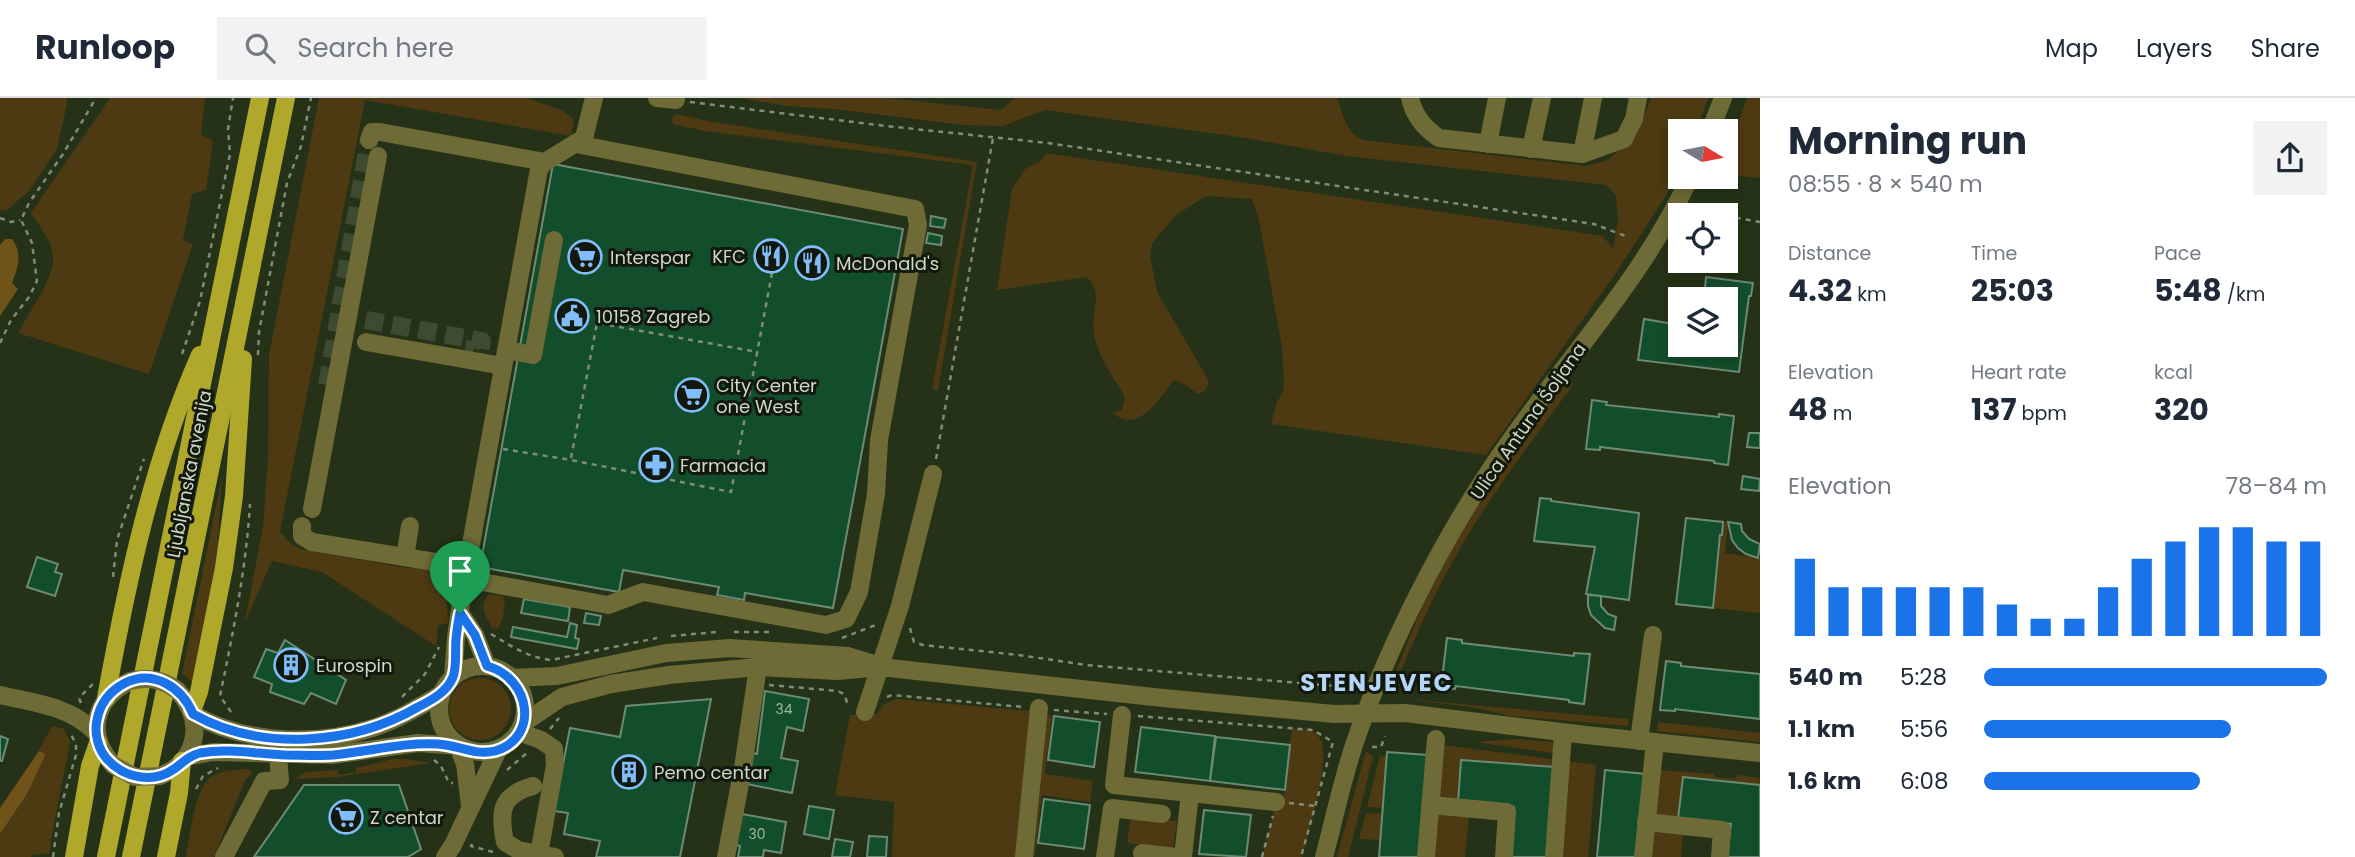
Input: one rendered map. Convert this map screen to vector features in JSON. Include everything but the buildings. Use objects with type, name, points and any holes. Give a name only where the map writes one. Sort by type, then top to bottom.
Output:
[{"type":"main road","name":"Ljubljanska avenija","points":[[106,857],[260,98]]},
{"type":"main road","name":"Ljubljanska avenija","points":[[131,857],[286,98]]},
{"type":"main road","points":[[192,713],[204,667],[231,521],[248,285]]},
{"type":"main road","points":[[105,699],[139,536],[151,492],[177,411],[214,323]]},
{"type":"main road","points":[[74,857],[97,738]]},
{"type":"main road","points":[[166,857],[184,759]]},
{"type":"street","points":[[471,806],[465,764],[458,746],[447,736],[440,723],[438,709],[441,695],[453,677],[464,583],[539,169],[545,162],[576,144],[587,131],[594,98]]},
{"type":"street","points":[[657,98],[676,100]]},
{"type":"street","points":[[1410,98],[1412,108],[1426,130],[1439,138],[1582,154],[1624,139],[1634,119],[1639,98]]},
{"type":"street","points":[[1488,144],[1497,98]]},
{"type":"street","points":[[1531,149],[1542,98]]},
{"type":"street","points":[[1582,154],[1593,98]]},
{"type":"street","points":[[1715,119],[1723,98]]},
{"type":"street","points":[[369,140],[372,132],[380,132],[545,162]]},
{"type":"street","points":[[464,583],[477,581],[608,605],[643,592],[826,625],[846,619],[859,592],[876,494],[879,440],[918,225],[915,209],[576,144]]},
{"type":"street","points":[[312,509],[377,156]]},
{"type":"street","name":"Ulica Antuna Šoljana","points":[[1324,857],[1354,745],[1408,616],[1491,469],[1651,249],[1684,189]]},
{"type":"street","points":[[366,342],[504,358],[533,355],[554,240]]},
{"type":"street","points":[[346,328],[465,349]]},
{"type":"street","points":[[859,708],[880,667],[900,606],[933,474]]},
{"type":"street","points":[[302,526],[303,536],[312,542],[442,564],[447,568],[460,608],[475,635],[487,666]]},
{"type":"street","points":[[405,557],[410,526]]},
{"type":"street","points":[[1643,857],[1653,635]]},
{"type":"street","points":[[511,678],[556,676],[666,653],[730,648],[848,656],[880,667]]},
{"type":"street","points":[[453,677],[473,667],[499,669],[511,678],[523,696],[525,710],[521,728]]},
{"type":"street","points":[[184,759],[214,751],[332,755],[418,743],[458,746],[484,753],[498,750],[510,742],[521,728],[562,697],[611,684],[669,675],[757,676],[880,667],[1335,714],[1405,713],[1586,736],[1760,752]]},
{"type":"street","points":[[726,857],[757,676]]},
{"type":"street","points":[[0,695],[64,710],[80,718],[97,738],[104,755],[113,765],[135,777],[160,776],[174,769],[184,759],[194,740],[192,713],[177,690],[169,685],[152,679],[130,681],[117,687],[105,699],[96,722],[97,738]]},
{"type":"street","points":[[192,713],[232,732],[313,738],[348,734],[441,695]]},
{"type":"street","points":[[64,710],[105,699]]},
{"type":"street","points":[[1024,857],[1039,708]]},
{"type":"street","points":[[1105,857],[1122,715]]},
{"type":"street","points":[[521,728],[554,749],[547,855],[517,850],[505,842],[501,820],[504,803],[519,790],[533,786]]},
{"type":"street","points":[[1554,857],[1563,733]]},
{"type":"street","points":[[1426,857],[1436,739]]},
{"type":"street","points":[[444,857],[453,845],[498,750]]},
{"type":"street","points":[[225,857],[264,781],[280,779],[278,755]]},
{"type":"street","points":[[1114,785],[1276,802]]},
{"type":"street","points":[[1183,857],[1190,793]]},
{"type":"street","points":[[1431,805],[1507,812],[1504,857]]},
{"type":"street","points":[[1112,808],[1162,814]]},
{"type":"street","points":[[1646,822],[1722,830],[1720,857]]},
{"type":"street","points":[[1142,853],[1176,857]]},
{"type":"path","points":[[0,218],[11,222],[20,220],[96,98]]},
{"type":"path","points":[[257,360],[259,332],[287,183],[301,146],[311,98]]},
{"type":"path","points":[[676,100],[1048,143],[1570,220],[1594,224],[1628,237]]},
{"type":"path","points":[[933,474],[993,138]]},
{"type":"path","points":[[1738,218],[1760,222]]},
{"type":"path","points":[[0,343],[11,320],[29,297],[37,281],[32,243],[20,220]]},
{"type":"path","points":[[499,449],[571,460],[731,492],[772,273]]},
{"type":"path","points":[[571,460],[597,323],[758,352]]},
{"type":"path","points":[[236,716],[218,696],[236,620],[248,538],[250,497]]},
{"type":"path","points":[[906,625],[910,625],[914,642],[927,645],[1086,665],[1361,688]]},
{"type":"path","points":[[489,634],[507,646],[534,658],[551,660]]},
{"type":"path","points":[[392,715],[425,674],[441,639]]},
{"type":"path","points":[[925,656],[927,645]]},
{"type":"path","points":[[757,676],[838,691],[844,694],[847,702],[859,708]]},
{"type":"path","points":[[915,697],[916,689]]},
{"type":"path","points":[[882,702],[892,695],[1313,730],[1333,742],[1301,857]]},
{"type":"path","points":[[550,730],[565,713]]},
{"type":"path","points":[[53,857],[59,813],[76,755],[76,746],[71,736],[74,728]]},
{"type":"path","points":[[1372,747],[1381,747],[1385,736]]},
{"type":"path","points":[[504,775],[511,765],[533,749]]},
{"type":"path","points":[[194,799],[196,788],[203,776],[224,765]]},
{"type":"path","points":[[1262,857],[1276,802],[1316,806]]},
{"type":"shaded area","points":[[0,98],[66,98],[67,104],[57,149],[30,190],[6,211],[0,209]]},
{"type":"shaded area","points":[[110,98],[205,98],[201,134],[213,141],[206,190],[192,194],[183,240],[193,244],[149,374],[18,333],[45,286],[53,258],[51,246],[31,213]]},
{"type":"shaded area","points":[[319,98],[526,98],[562,110],[574,119],[571,136],[365,100],[280,532],[292,545],[301,549],[406,568],[422,567],[439,571],[446,582],[448,623],[438,625],[436,646],[322,572],[272,561],[245,622],[263,526],[268,458],[269,355]]},
{"type":"shaded area","points":[[740,98],[886,98],[1001,110],[1015,98],[1337,98],[1349,128],[1364,140],[1586,166],[1608,160],[1636,137],[1651,98],[1708,98],[1700,119],[1668,119],[1668,192],[1618,270],[1486,455],[1271,424],[1277,402],[1283,392],[1282,347],[1259,220],[1252,199],[1206,196],[1176,215],[1152,243],[1150,256],[1157,292],[1209,381],[1206,390],[1198,394],[1174,380],[1148,412],[1131,420],[1122,419],[1113,413],[1122,410],[1125,397],[1102,358],[1096,342],[1093,325],[1096,296],[1092,283],[1086,277],[997,290],[1012,189],[1025,169],[1041,161],[1046,153],[1603,236],[1613,249],[1618,219],[1616,195],[1606,185],[1347,156],[1246,138],[1045,110],[1003,126],[963,125],[834,109],[786,106]]},
{"type":"shaded area","points":[[1747,98],[1760,98],[1760,178],[1738,176],[1738,124]]},
{"type":"shaded area","points":[[676,114],[977,162],[938,390],[932,389],[973,165],[705,131],[673,124],[672,117]]},
{"type":"shaded area","points":[[5,239],[12,239],[17,250],[18,266],[12,283],[18,289],[0,316],[0,245]]},
{"type":"shaded area","points":[[1565,382],[1574,383],[1469,533],[1433,599],[1402,668],[1394,676],[1422,607],[1452,549],[1496,476]]},
{"type":"shaded area","points":[[222,477],[218,541],[222,542],[195,685],[182,673]]},
{"type":"shaded area","points":[[1723,522],[1728,522],[1725,553],[1760,558],[1760,613],[1713,608]]},
{"type":"shaded area","points":[[489,594],[503,596],[504,612],[498,629],[492,628],[484,611],[484,603]]},
{"type":"shaded area","points":[[474,678],[486,678],[502,687],[509,697],[509,721],[502,731],[486,740],[474,740],[463,735],[454,726],[449,715],[449,703],[454,692],[463,683]]},
{"type":"shaded area","points":[[896,699],[1030,711],[1017,857],[892,857],[894,802],[835,795],[850,715],[877,714],[883,705]]},
{"type":"shaded area","points":[[1404,699],[1629,719],[1628,726],[1511,716],[1471,707]]},
{"type":"shaded area","points":[[1041,714],[1052,716],[1045,774],[1093,781],[1090,802],[1042,795],[1035,856],[1022,854]]},
{"type":"shaded area","points":[[1658,722],[1760,733],[1760,742],[1657,731]]},
{"type":"shaded area","points":[[52,726],[64,729],[70,742],[50,853],[31,857],[0,857],[0,834],[27,794],[46,754],[39,750]]},
{"type":"shaded area","points":[[1292,729],[1313,730],[1321,741],[1323,754],[1317,800],[1302,857],[1262,857],[1276,802],[1283,802]]},
{"type":"shaded area","points":[[1516,739],[1553,742],[1553,753],[1475,742]]},
{"type":"shaded area","points":[[1443,745],[1551,759],[1552,766],[1462,760],[1459,799],[1436,798]]},
{"type":"shaded area","points":[[39,751],[46,754],[27,794],[0,834],[0,808]]},
{"type":"shaded area","points":[[1366,751],[1373,757],[1348,857],[1337,857]]},
{"type":"shaded area","points":[[1380,755],[1387,756],[1383,808],[1367,807]]},
{"type":"shaded area","points":[[393,759],[431,763],[337,777],[295,779],[306,772],[338,770],[339,775],[356,772],[356,768]]},
{"type":"shaded area","points":[[1566,761],[1596,765],[1588,857],[1557,857]]},
{"type":"shaded area","points":[[247,769],[253,772],[245,780],[214,857],[186,857],[194,815],[205,785],[218,773]]},
{"type":"shaded area","points":[[1658,770],[1714,774],[1714,777],[1735,779],[1736,775],[1760,778],[1760,785],[1683,777],[1678,819],[1652,816]]},
{"type":"shaded area","points":[[1366,813],[1383,814],[1380,840],[1359,839]]},
{"type":"shaded area","points":[[1436,813],[1469,816],[1465,857],[1432,857]]},
{"type":"shaded area","points":[[1131,816],[1177,821],[1173,849],[1127,843]]},
{"type":"shaded area","points":[[1650,832],[1683,835],[1681,857],[1648,857]]},
{"type":"tunnel","points":[[327,385],[369,140]]},
{"type":"tunnel","points":[[339,315],[482,341],[480,351],[465,349]]},
{"type":"place","name":"KFC","points":[[771,256]]},
{"type":"place","name":"Interspar","points":[[585,257]]},
{"type":"place","name":"McDonald's","points":[[812,263]]},
{"type":"place","name":"10158 Zagreb","points":[[572,316]]},
{"type":"place","name":"City Center one West","points":[[692,395]]},
{"type":"place","name":"Farmacia","points":[[656,465]]},
{"type":"place","name":"Eurospin","points":[[291,665]]},
{"type":"place","name":"Pemo centar","points":[[629,772]]},
{"type":"place","name":"Z centar","points":[[346,817]]},
{"type":"district","name":"STENJEVEC","points":[[1377,682]]},
{"type":"route","points":[[460,613],[475,635],[487,666],[499,669],[509,676],[523,696],[525,710],[519,732],[498,750],[484,753],[458,746],[418,743],[332,755],[214,751],[186,757],[167,773],[146,778],[122,772],[104,755],[98,743],[96,722],[104,701],[117,687],[142,678],[169,685],[186,700],[193,714],[232,732],[263,737],[313,738],[373,728],[402,717],[441,695],[453,677],[460,613]]}]
